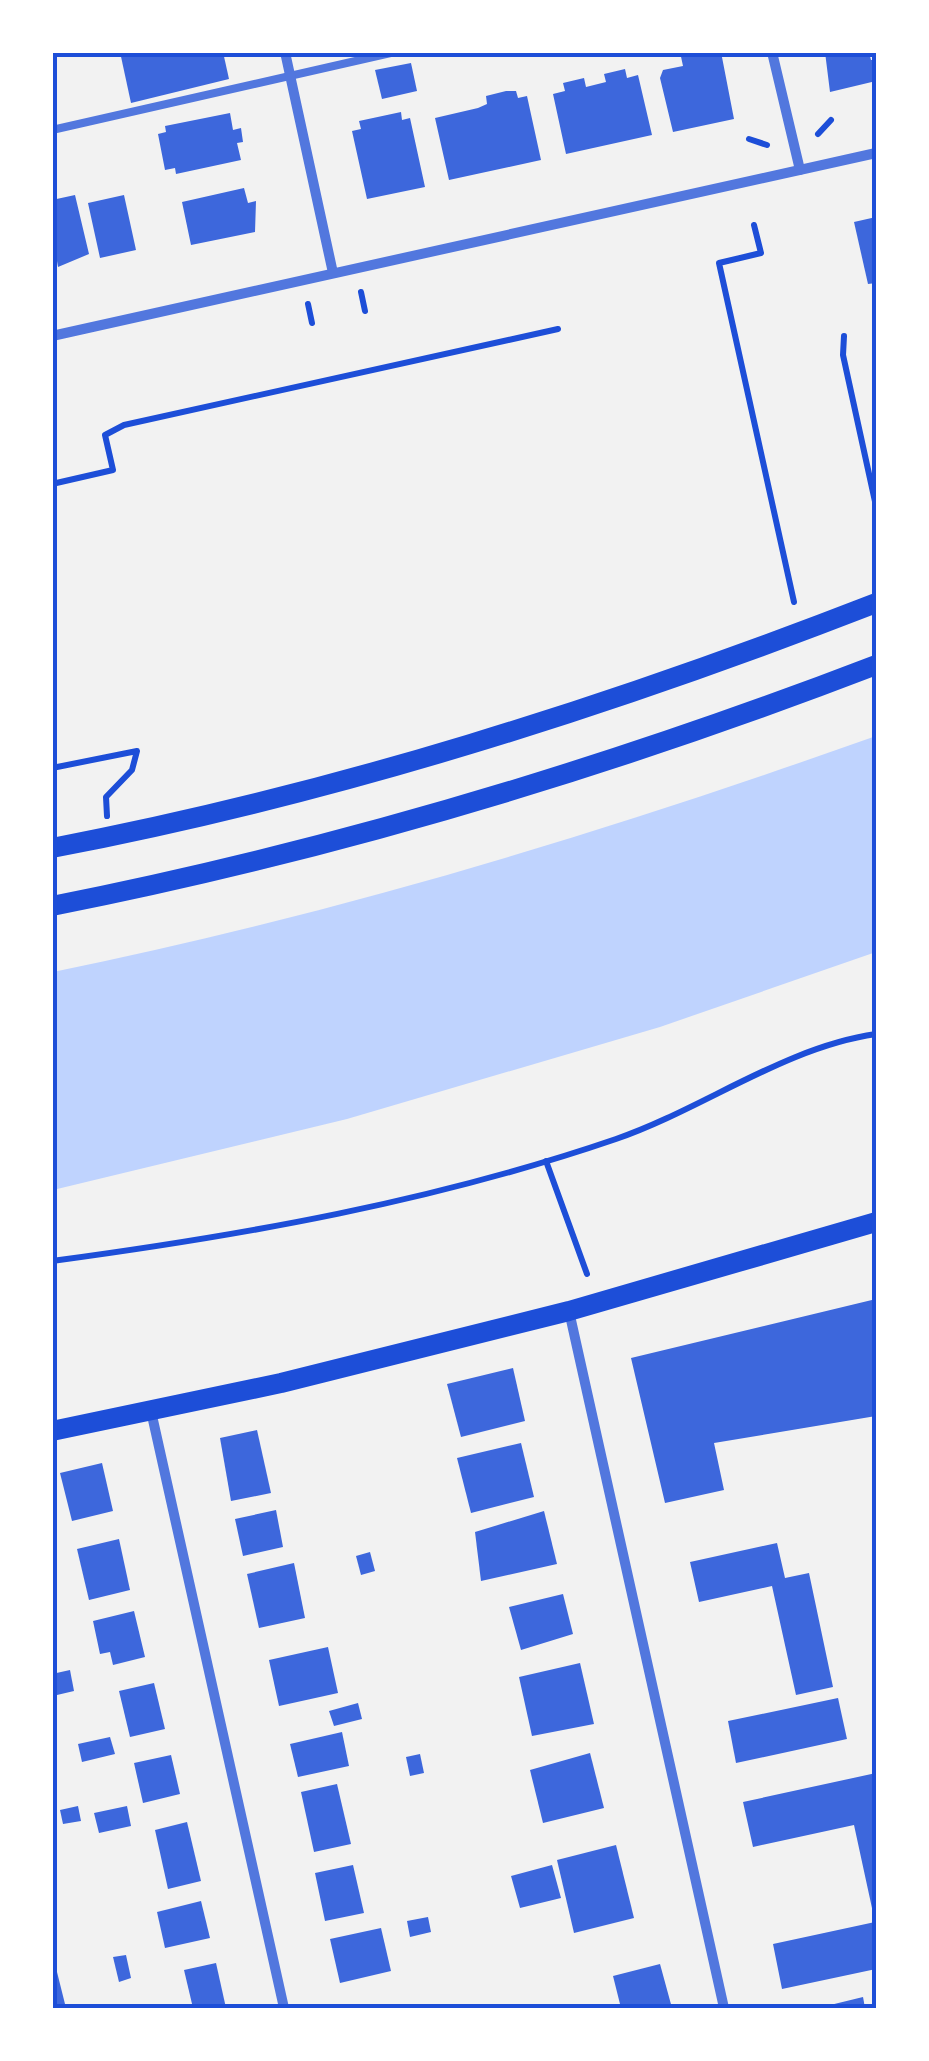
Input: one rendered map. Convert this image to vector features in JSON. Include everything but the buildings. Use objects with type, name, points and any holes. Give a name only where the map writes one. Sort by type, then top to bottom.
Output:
[{"type":"main road","points":[[52,848],[234,809],[476,743],[689,674],[876,603]]},
{"type":"main road","points":[[52,906],[235,868],[481,802],[661,744],[876,664]]},
{"type":"main road","points":[[52,1430],[151,1411],[569,1311],[876,1222]]},
{"type":"street","points":[[285,52],[333,273]]},
{"type":"street","points":[[772,52],[800,170]]},
{"type":"street","points":[[52,336],[876,153]]},
{"type":"street","points":[[569,1311],[724,2008]]},
{"type":"street","points":[[151,1411],[284,2008]]},
{"type":"lane","points":[[52,130],[395,52]]},
{"type":"path","points":[[818,134],[831,120]]},
{"type":"path","points":[[749,139],[767,145]]},
{"type":"path","points":[[754,224],[761,254],[720,263],[794,602]]},
{"type":"path","points":[[361,292],[365,311]]},
{"type":"path","points":[[308,304],[312,323]]},
{"type":"path","points":[[52,484],[114,470],[106,435],[124,425],[558,329]]},
{"type":"path","points":[[844,336],[843,355],[876,506]]},
{"type":"path","points":[[52,768],[137,750],[132,770],[109,792],[105,805]]},
{"type":"path","points":[[52,1262],[355,1213],[546,1161],[668,1120],[825,1047],[876,1034]]},
{"type":"path","points":[[546,1161],[587,1274]]},
{"type":"water","points":[[876,736],[876,952],[660,1027],[347,1119],[53,1190],[53,972],[262,925],[469,869]]}]
